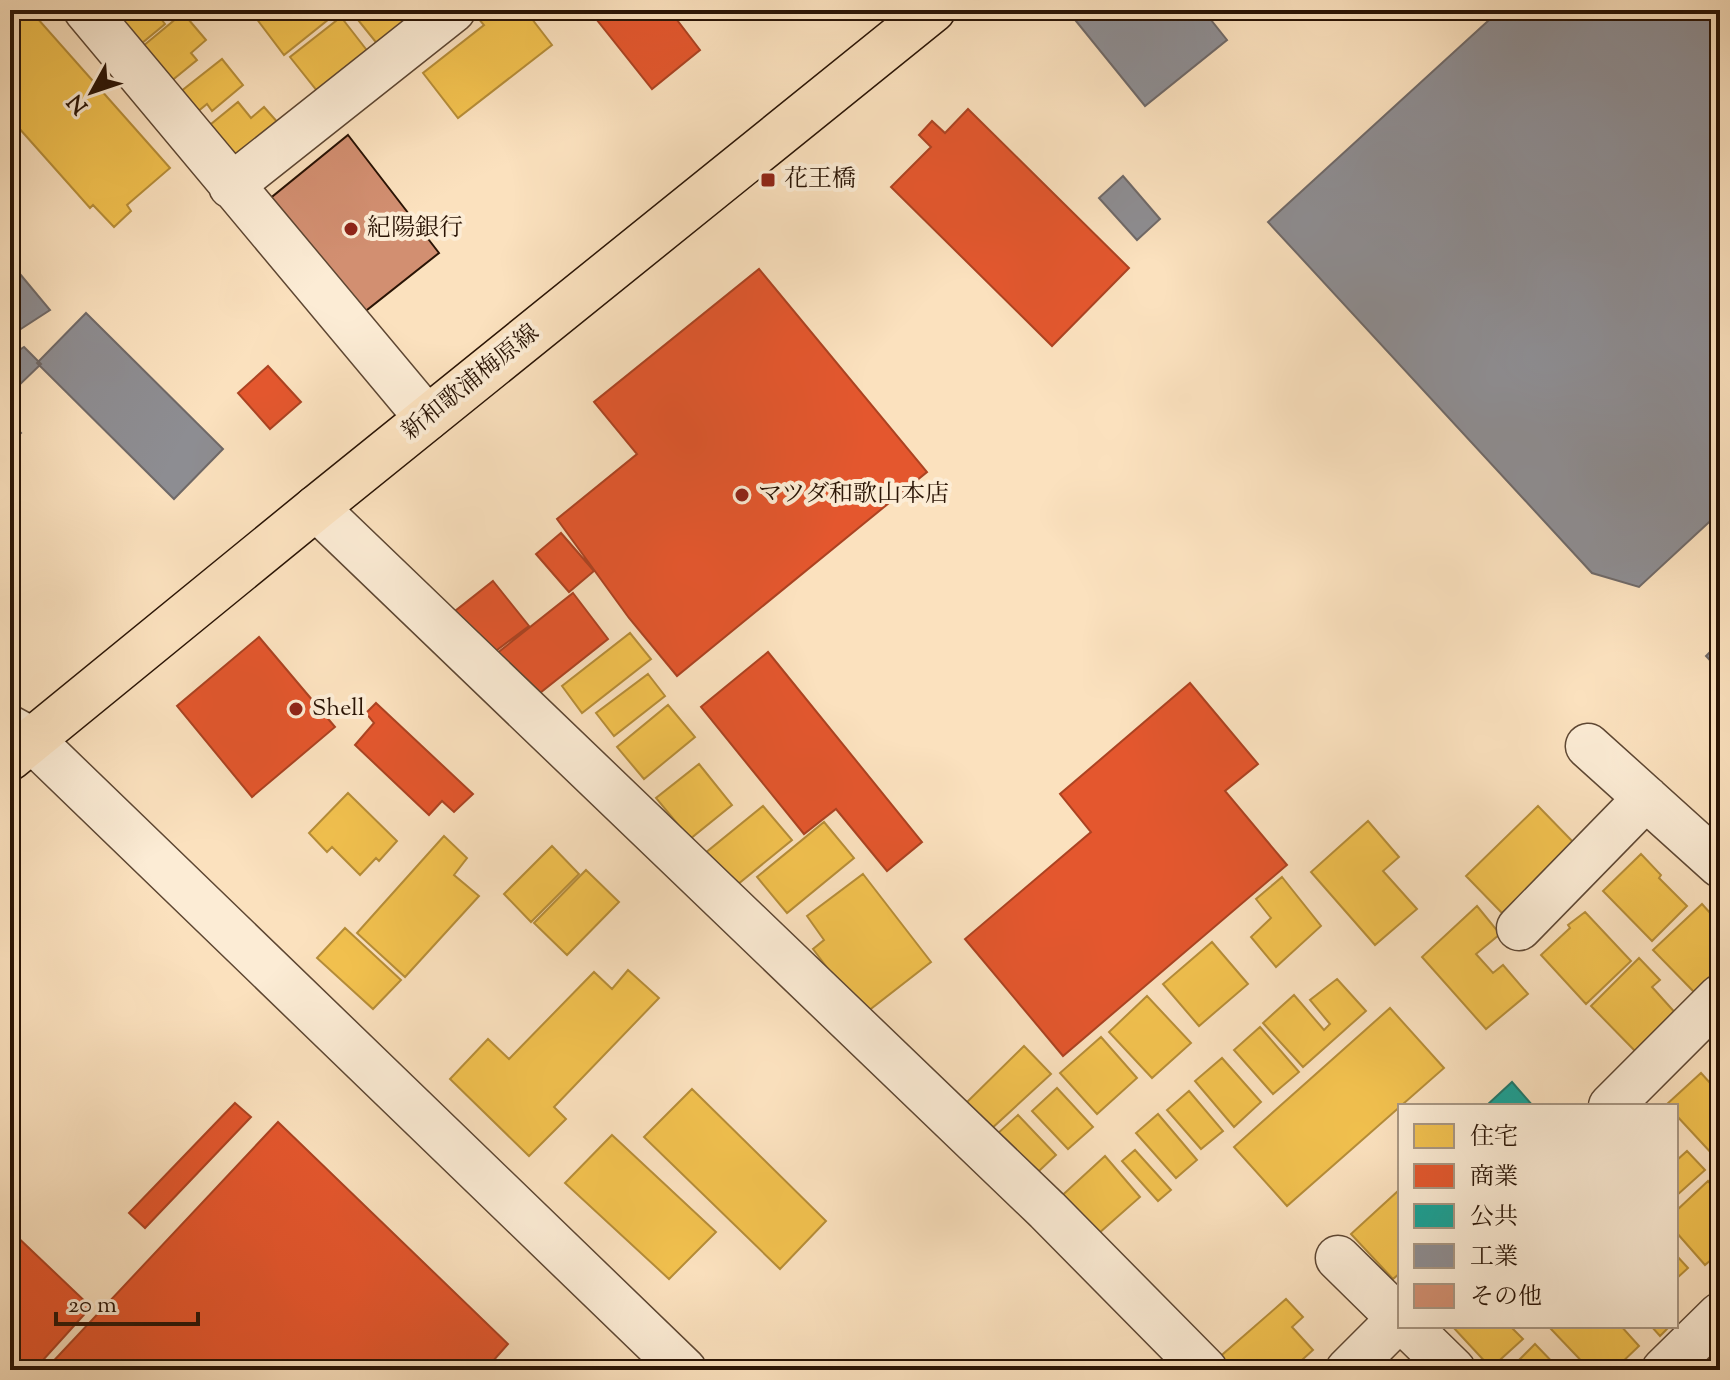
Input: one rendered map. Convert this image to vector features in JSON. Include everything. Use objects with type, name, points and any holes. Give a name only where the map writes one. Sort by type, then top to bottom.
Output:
[{"type":"main road","name":"新和歌浦梅原線","points":[[17,742],[316,508],[933,10]]},
{"type":"street","points":[[86,10],[427,418]]},
{"type":"street","points":[[231,186],[453,10]]},
{"type":"street","points":[[316,508],[1047,1210],[1205,1370]]},
{"type":"street","points":[[17,742],[684,1370]]},
{"type":"street","points":[[1588,746],[1720,865]]},
{"type":"street","points":[[1519,928],[1646,798]]},
{"type":"street","points":[[1613,1104],[1720,997]]},
{"type":"street","points":[[1338,1258],[1398,1317]]},
{"type":"street","points":[[1664,1370],[1720,1315]]},
{"type":"street","points":[[1348,1370],[1398,1321]]},
{"type":"street","points":[[1410,1328],[1453,1370]]},
{"type":"building: 住宅","points":[[10,10],[30,10],[170,168],[127,205],[131,211],[114,227],[93,205],[90,208],[10,118]]},
{"type":"building: 住宅","points":[[94,10],[154,10],[165,24],[130,53]]},
{"type":"building: 住宅","points":[[267,10],[330,10],[334,15],[284,55],[256,18]]},
{"type":"building: 住宅","points":[[350,10],[426,10],[379,46]]},
{"type":"building: 住宅","points":[[486,10],[525,10],[552,45],[458,118],[423,73],[484,25],[477,17]]},
{"type":"building: 住宅","points":[[183,13],[206,40],[191,53],[197,60],[164,87],[131,56]]},
{"type":"building: 住宅","points":[[341,17],[369,53],[318,92],[290,57]]},
{"type":"building: 住宅","points":[[222,59],[243,85],[212,111],[207,104],[191,117],[175,96]]},
{"type":"building: 住宅","points":[[238,102],[251,118],[264,107],[279,124],[233,162],[205,129]]},
{"type":"building: 住宅","points":[[630,633],[651,659],[582,713],[562,686]]},
{"type":"building: 住宅","points":[[648,674],[665,696],[614,736],[596,713]]},
{"type":"building: 住宅","points":[[668,705],[695,737],[644,779],[617,747]]},
{"type":"building: 住宅","points":[[699,764],[732,805],[690,839],[656,798]]},
{"type":"building: 住宅","points":[[348,793],[397,841],[379,861],[376,858],[360,875],[332,847],[327,852],[309,833]]},
{"type":"building: 住宅","points":[[763,806],[792,840],[732,889],[704,854]]},
{"type":"building: 住宅","points":[[1538,806],[1575,844],[1503,914],[1466,876]]},
{"type":"building: 住宅","points":[[1368,821],[1399,857],[1383,871],[1417,909],[1375,945],[1311,872]]},
{"type":"building: 住宅","points":[[824,822],[854,858],[787,913],[757,877]]},
{"type":"building: 住宅","points":[[444,836],[467,858],[454,875],[479,896],[405,977],[357,933]]},
{"type":"building: 住宅","points":[[552,846],[579,874],[531,922],[504,894]]},
{"type":"building: 住宅","points":[[1641,854],[1661,875],[1659,878],[1687,906],[1652,941],[1603,891]]},
{"type":"building: 住宅","points":[[586,870],[619,902],[567,955],[534,923]]},
{"type":"building: 住宅","points":[[863,874],[931,962],[863,1015],[813,949],[824,940],[807,916]]},
{"type":"building: 住宅","points":[[1282,877],[1321,926],[1276,967],[1251,937],[1271,918],[1256,899]]},
{"type":"building: 住宅","points":[[1702,904],[1720,924],[1720,969],[1695,993],[1653,950]]},
{"type":"building: 住宅","points":[[1477,906],[1500,934],[1476,954],[1493,973],[1503,965],[1528,994],[1486,1029],[1422,957]]},
{"type":"building: 住宅","points":[[1585,912],[1631,961],[1586,1004],[1541,955],[1570,928],[1568,925]]},
{"type":"building: 住宅","points":[[345,928],[401,980],[373,1009],[317,958]]},
{"type":"building: 住宅","points":[[1212,942],[1248,984],[1199,1026],[1163,984]]},
{"type":"building: 住宅","points":[[1639,958],[1660,980],[1652,987],[1679,1017],[1638,1054],[1591,1006]]},
{"type":"building: 住宅","points":[[628,970],[659,998],[554,1107],[566,1119],[529,1156],[450,1079],[488,1039],[509,1059],[594,972],[612,989]]},
{"type":"building: 住宅","points":[[1337,979],[1366,1011],[1303,1067],[1263,1023],[1294,995],[1324,1030],[1330,1024],[1310,1000]]},
{"type":"building: 住宅","points":[[1147,996],[1191,1043],[1152,1078],[1109,1032]]},
{"type":"building: 住宅","points":[[1390,1008],[1444,1068],[1403,1104],[1398,1104],[1398,1108],[1287,1206],[1234,1147]]},
{"type":"building: 住宅","points":[[1260,1027],[1299,1072],[1273,1094],[1234,1050]]},
{"type":"building: 住宅","points":[[1101,1037],[1137,1078],[1097,1114],[1060,1073]]},
{"type":"building: 住宅","points":[[1024,1046],[1051,1074],[990,1130],[965,1104]]},
{"type":"building: 住宅","points":[[1222,1058],[1261,1102],[1234,1127],[1195,1081]]},
{"type":"building: 住宅","points":[[1701,1073],[1720,1094],[1720,1150],[1714,1156],[1678,1117],[1678,1104],[1667,1104]]},
{"type":"building: 住宅","points":[[1057,1088],[1093,1127],[1068,1149],[1032,1111]]},
{"type":"building: 住宅","points":[[692,1089],[826,1221],[780,1269],[644,1137]]},
{"type":"building: 住宅","points":[[1189,1091],[1223,1131],[1201,1149],[1167,1110]]},
{"type":"building: 住宅","points":[[1158,1114],[1197,1160],[1176,1178],[1136,1133]]},
{"type":"building: 住宅","points":[[1018,1115],[1056,1155],[1024,1185],[986,1144]]},
{"type":"building: 住宅","points":[[612,1135],[716,1232],[669,1279],[565,1183]]},
{"type":"building: 住宅","points":[[1135,1150],[1171,1190],[1158,1201],[1122,1161]]},
{"type":"building: 住宅","points":[[1687,1151],[1705,1170],[1678,1194],[1678,1159]]},
{"type":"building: 住宅","points":[[1105,1156],[1140,1197],[1090,1241],[1056,1201]]},
{"type":"building: 住宅","points":[[1708,1181],[1720,1195],[1720,1252],[1705,1265],[1678,1234],[1678,1209]]},
{"type":"building: 住宅","points":[[1398,1191],[1398,1275],[1393,1279],[1351,1234]]},
{"type":"building: 住宅","points":[[1678,1257],[1688,1268],[1678,1277]]},
{"type":"building: 住宅","points":[[1286,1299],[1303,1317],[1292,1327],[1313,1350],[1291,1370],[1222,1370],[1215,1361]]},
{"type":"building: 住宅","points":[[1454,1328],[1512,1328],[1523,1339],[1491,1368]]},
{"type":"building: 住宅","points":[[1550,1328],[1623,1328],[1639,1346],[1614,1370],[1590,1370]]},
{"type":"building: 住宅","points":[[1653,1328],[1668,1328],[1660,1336]]},
{"type":"building: 住宅","points":[[1535,1344],[1560,1370],[1509,1370]]},
{"type":"building: 商業","points":[[589,10],[673,10],[671,12],[700,50],[652,89]]},
{"type":"building: 商業","points":[[968,109],[1129,268],[1052,346],[891,187],[931,147],[919,135],[932,121],[945,133]]},
{"type":"building: 商業","name":"マツダ和歌山本店","points":[[759,269],[927,472],[677,676],[629,618],[557,519],[637,454],[594,402]]},
{"type":"building: 商業","points":[[268,366],[301,402],[270,429],[238,393]]},
{"type":"building: 商業","points":[[561,533],[594,571],[569,592],[536,554]]},
{"type":"building: 商業","points":[[493,581],[529,626],[485,659],[450,615]]},
{"type":"building: 商業","points":[[573,593],[608,639],[526,704],[491,658]]},
{"type":"building: 商業","points":[[259,637],[335,727],[252,797],[177,706]]},
{"type":"building: 商業","points":[[768,652],[922,842],[887,871],[836,809],[804,834],[701,707]]},
{"type":"building: 商業","points":[[1190,683],[1258,764],[1225,791],[1287,865],[1063,1056],[965,939],[1091,832],[1060,794]]},
{"type":"building: 商業","points":[[376,703],[473,794],[454,812],[442,801],[429,815],[355,745],[374,723],[366,713]]},
{"type":"building: 商業","points":[[235,1103],[251,1117],[145,1228],[129,1213]]},
{"type":"building: 商業","points":[[278,1122],[508,1344],[485,1370],[45,1370]]},
{"type":"building: 商業","points":[[10,1230],[91,1307],[34,1370],[10,1370]]},
{"type":"building: 公共","points":[[1512,1082],[1531,1104],[1488,1104]]},
{"type":"building: 工業","points":[[1067,10],[1203,10],[1227,40],[1145,106]]},
{"type":"building: 工業","points":[[1500,10],[1720,10],[1720,512],[1639,587],[1592,573],[1268,222]]},
{"type":"building: 工業","points":[[1123,176],[1160,219],[1137,240],[1099,198]]},
{"type":"building: 工業","points":[[10,262],[50,310],[10,336]]},
{"type":"building: 工業","points":[[86,313],[223,449],[174,499],[37,363]]},
{"type":"building: 工業","points":[[24,347],[41,364],[10,394],[10,356]]},
{"type":"building: 工業","points":[[10,422],[21,433],[10,443]]},
{"type":"building: 工業","points":[[1720,642],[1720,671],[1706,656]]},
{"type":"building: その他","name":"紀陽銀行","points":[[348,135],[439,253],[353,321],[262,205]]},
{"type":"place","name":"花王橋","points":[[768,180]]},
{"type":"place","name":"紀陽銀行","points":[[351,229]]},
{"type":"place","name":"マツダ和歌山本店","points":[[742,495]]},
{"type":"place","name":"Shell","points":[[296,709]]}]
